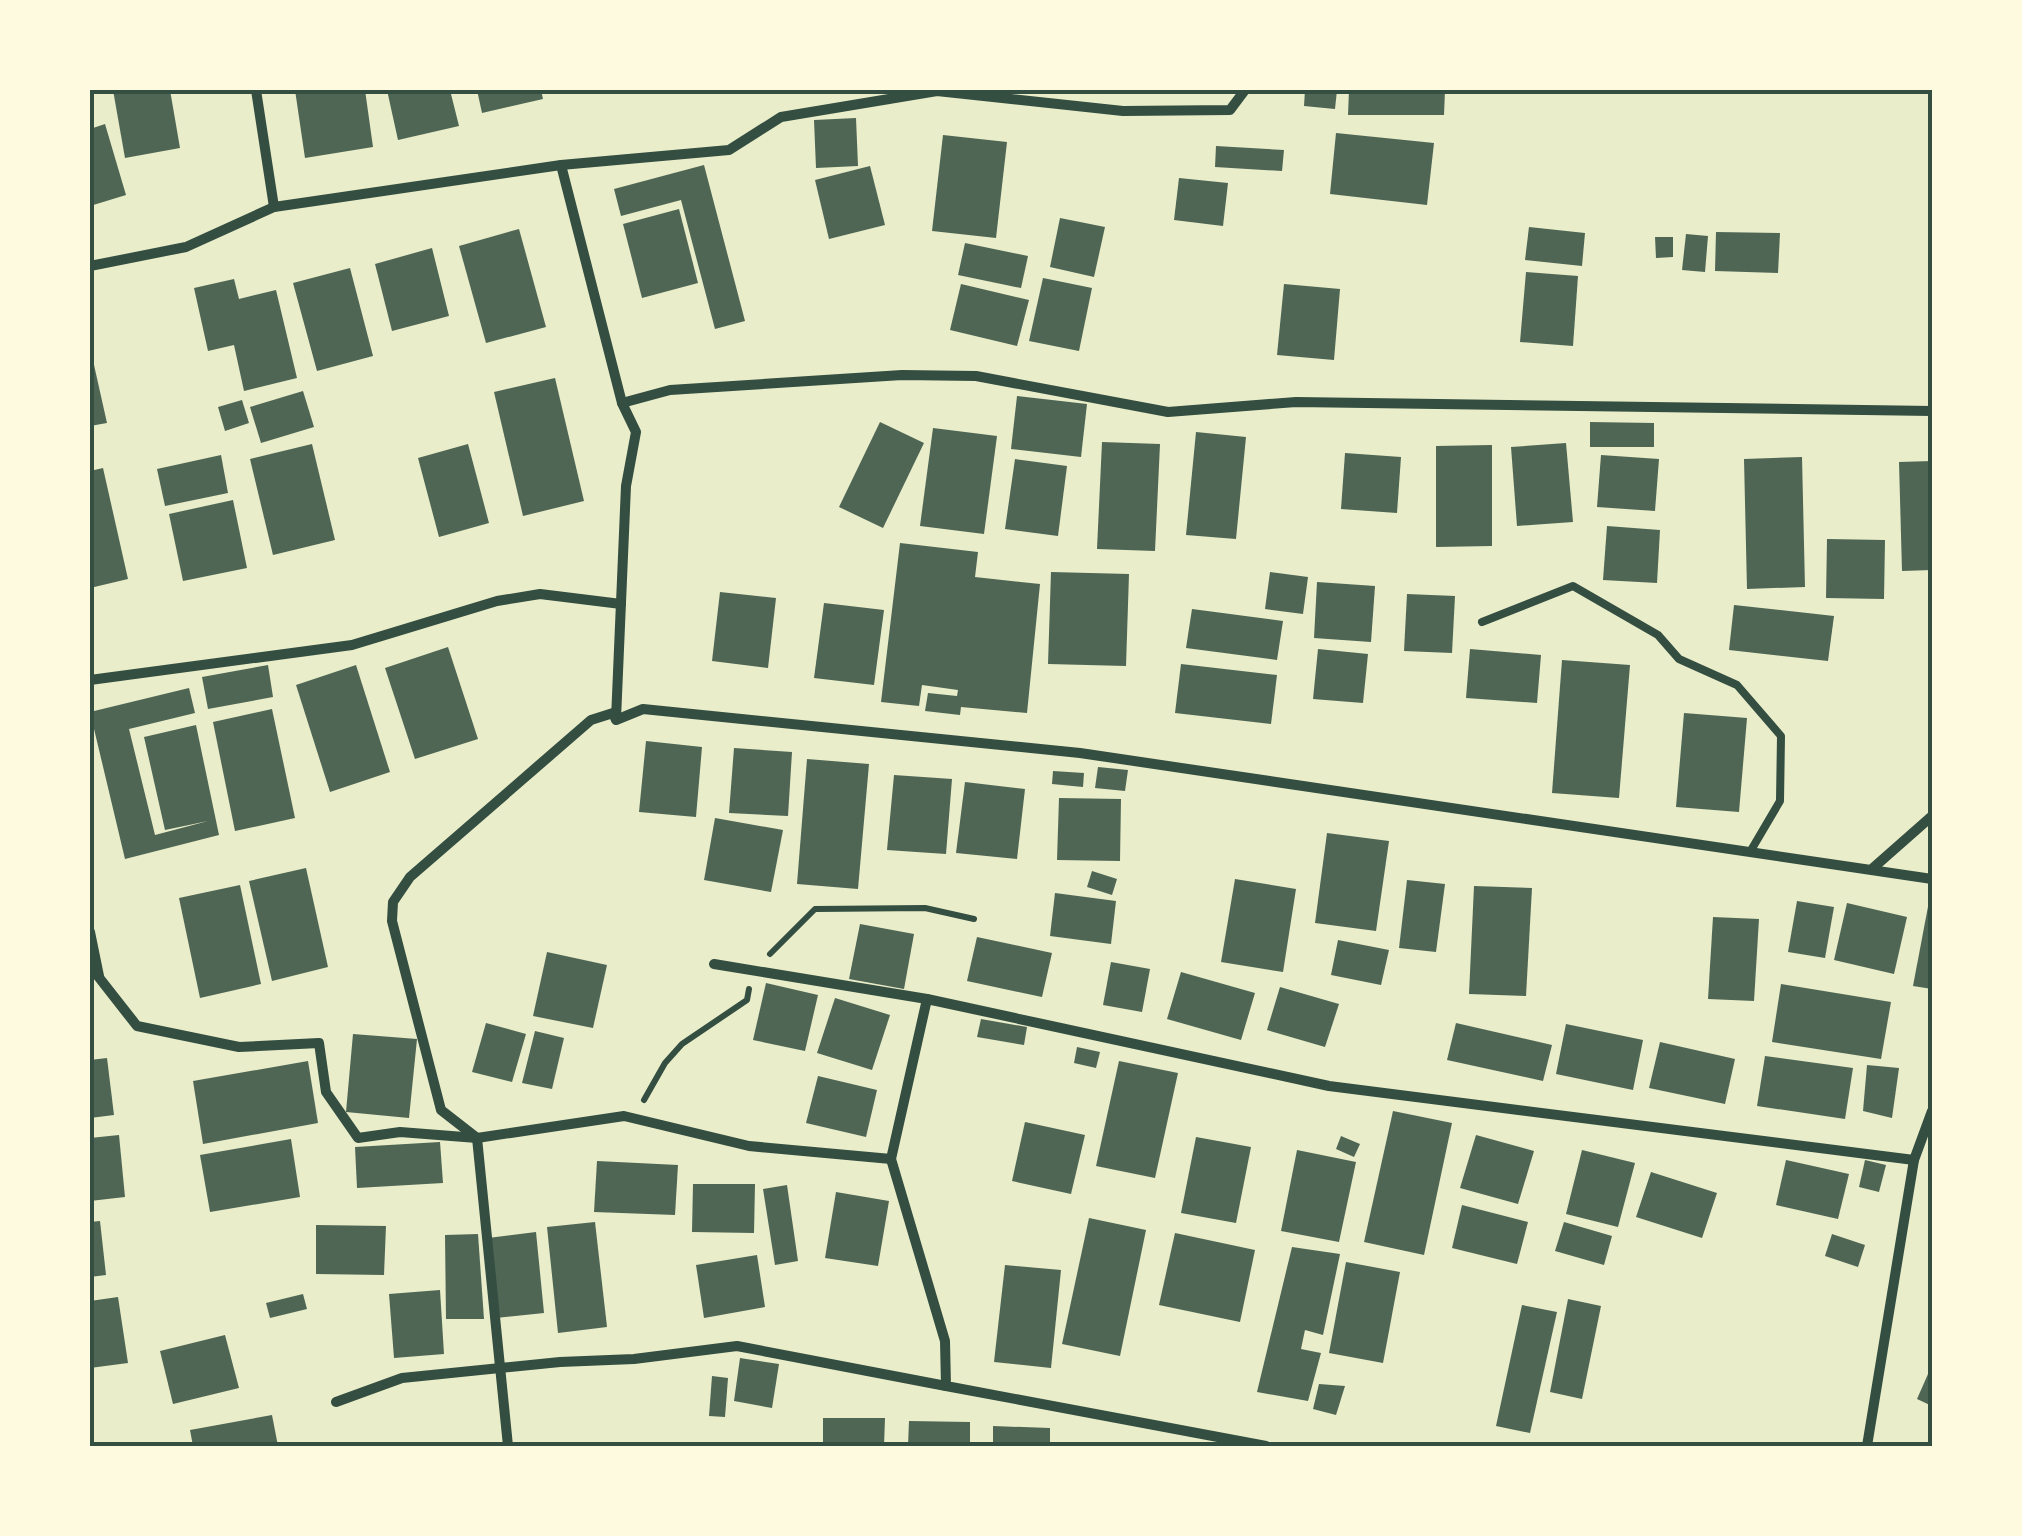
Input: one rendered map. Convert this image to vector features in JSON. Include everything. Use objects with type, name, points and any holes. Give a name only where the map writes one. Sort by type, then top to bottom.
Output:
[{"type":"street","points":[[256,90],[274,208]]},
{"type":"street","points":[[90,266],[186,247],[274,208],[560,165],[728,150],[781,116],[937,91],[1124,111],[1208,113],[1230,110],[1245,90]]},
{"type":"street","points":[[560,165],[622,403],[636,432],[626,486],[616,720]]},
{"type":"street","points":[[622,403],[670,390],[902,374],[976,376],[1168,412],[1296,402],[1932,411]]},
{"type":"street","points":[[90,680],[352,645],[496,601],[540,594],[621,604]]},
{"type":"street","points":[[616,720],[643,709],[1080,753],[1873,868],[1932,880]]},
{"type":"street","points":[[508,1446],[477,1138],[441,1110],[392,920],[393,902],[410,877],[590,720],[614,713],[616,720]]},
{"type":"street","points":[[1873,868],[1932,816]]},
{"type":"street","points":[[90,932],[102,987]]},
{"type":"street","points":[[714,964],[927,999],[1328,1086],[1914,1160]]},
{"type":"street","points":[[90,966],[102,987],[137,1026],[238,1047],[319,1043],[326,1092],[358,1138],[400,1132],[477,1138],[624,1116],[749,1146],[891,1158]]},
{"type":"street","points":[[927,999],[891,1158],[945,1341],[946,1386]]},
{"type":"street","points":[[1867,1446],[1914,1160],[1932,1111]]},
{"type":"street","points":[[336,1402],[402,1378],[634,1360],[737,1346],[1266,1446]]},
{"type":"lane","points":[[1482,622],[1573,586],[1658,635],[1679,659],[1737,684],[1781,736],[1780,801],[1750,852]]},
{"type":"building","points":[[113,90],[170,90],[180,148],[125,158]]},
{"type":"building","points":[[295,90],[365,90],[373,147],[305,158]]},
{"type":"building","points":[[387,90],[450,90],[459,126],[398,140]]},
{"type":"building","points":[[477,90],[541,90],[543,99],[482,113]]},
{"type":"building","points":[[1305,90],[1337,90],[1335,109],[1304,106]]},
{"type":"building","points":[[1349,90],[1445,90],[1444,115],[1348,115]]},
{"type":"building","points":[[856,118],[858,166],[816,168],[814,120]]},
{"type":"building","points":[[105,124],[126,195],[90,206],[90,129]]},
{"type":"building","points":[[1336,133],[1434,143],[1427,205],[1330,194]]},
{"type":"building","points":[[943,135],[1007,142],[996,238],[932,231]]},
{"type":"building","points":[[1216,146],[1284,150],[1282,171],[1215,167]]},
{"type":"building","points":[[704,165],[745,321],[715,329],[681,200],[621,216],[614,189]]},
{"type":"building","points":[[870,166],[885,225],[829,239],[815,180]]},
{"type":"building","points":[[1179,178],[1228,183],[1223,226],[1174,220]]},
{"type":"building","points":[[679,209],[698,283],[642,298],[623,224]]},
{"type":"building","points":[[1060,218],[1105,227],[1094,277],[1050,267]]},
{"type":"building","points":[[1529,227],[1585,233],[1582,266],[1525,260]]},
{"type":"building","points":[[519,229],[546,327],[486,343],[459,246]]},
{"type":"building","points":[[1716,232],[1780,233],[1778,273],[1715,271]]},
{"type":"building","points":[[1686,234],[1708,236],[1705,272],[1682,270]]},
{"type":"building","points":[[1655,237],[1673,237],[1673,257],[1656,258]]},
{"type":"building","points":[[965,243],[1028,256],[1021,288],[958,275]]},
{"type":"building","points":[[432,248],[449,316],[392,331],[375,264]]},
{"type":"building","points":[[350,268],[373,356],[317,371],[293,283]]},
{"type":"building","points":[[1526,272],[1578,276],[1573,346],[1520,342]]},
{"type":"building","points":[[1043,278],[1092,288],[1079,351],[1029,341]]},
{"type":"building","points":[[234,279],[239,299],[276,290],[297,378],[244,391],[234,345],[208,351],[194,288]]},
{"type":"building","points":[[961,284],[1029,300],[1017,346],[950,330]]},
{"type":"building","points":[[1284,284],[1340,289],[1334,360],[1277,355]]},
{"type":"building","points":[[90,347],[107,423],[90,426]]},
{"type":"building","points":[[555,378],[584,501],[523,516],[494,392]]},
{"type":"building","points":[[303,391],[314,427],[261,443],[250,407]]},
{"type":"building","points":[[1017,396],[1087,404],[1081,457],[1011,449]]},
{"type":"building","points":[[242,400],[249,423],[225,431],[218,407]]},
{"type":"building","points":[[880,422],[924,443],[883,528],[839,507]]},
{"type":"building","points":[[1590,422],[1654,423],[1654,447],[1590,447]]},
{"type":"building","points":[[933,428],[997,436],[984,534],[920,526]]},
{"type":"building","points":[[1196,432],[1246,437],[1236,539],[1186,535]]},
{"type":"building","points":[[1102,442],[1160,444],[1155,551],[1097,549]]},
{"type":"building","points":[[1566,443],[1573,522],[1517,526],[1511,447]]},
{"type":"building","points":[[312,444],[335,540],[273,555],[250,459]]},
{"type":"building","points":[[468,444],[489,523],[439,537],[418,458]]},
{"type":"building","points":[[1492,445],[1492,546],[1436,547],[1436,446]]},
{"type":"building","points":[[1345,453],[1401,457],[1397,513],[1341,509]]},
{"type":"building","points":[[221,455],[228,493],[165,506],[157,469]]},
{"type":"building","points":[[1601,455],[1659,459],[1655,511],[1597,507]]},
{"type":"building","points":[[1802,457],[1805,587],[1747,589],[1744,459]]},
{"type":"building","points":[[1015,459],[1067,466],[1058,536],[1005,529]]},
{"type":"building","points":[[1932,461],[1932,570],[1902,571],[1899,462]]},
{"type":"building","points":[[103,468],[128,579],[90,588],[90,471]]},
{"type":"building","points":[[233,500],[247,568],[183,581],[169,514]]},
{"type":"building","points":[[1607,526],[1660,530],[1657,583],[1603,580]]},
{"type":"building","points":[[1827,539],[1885,540],[1884,599],[1826,598]]},
{"type":"building","points":[[900,543],[978,552],[975,577],[1040,584],[1027,713],[961,707],[960,715],[925,711],[928,693],[957,696],[958,690],[922,685],[919,706],[881,702]]},
{"type":"building","points":[[1051,572],[1129,574],[1126,666],[1048,664]]},
{"type":"building","points":[[1270,572],[1308,577],[1303,614],[1265,609]]},
{"type":"building","points":[[1317,582],[1375,586],[1371,642],[1314,638]]},
{"type":"building","points":[[720,592],[776,598],[768,668],[712,661]]},
{"type":"building","points":[[1407,594],[1455,596],[1452,653],[1404,651]]},
{"type":"building","points":[[824,603],[884,610],[874,685],[814,678]]},
{"type":"building","points":[[1734,605],[1834,616],[1828,661],[1729,650]]},
{"type":"building","points":[[1192,609],[1283,621],[1277,660],[1186,648]]},
{"type":"building","points":[[448,647],[478,739],[415,759],[385,668]]},
{"type":"building","points":[[1318,649],[1368,654],[1363,703],[1313,699]]},
{"type":"building","points":[[1470,649],[1541,655],[1537,703],[1466,698]]},
{"type":"building","points":[[1562,660],[1630,665],[1619,798],[1552,793]]},
{"type":"building","points":[[1181,664],[1277,675],[1271,724],[1175,713]]},
{"type":"building","points":[[268,665],[273,697],[208,709],[202,677]]},
{"type":"building","points":[[356,665],[390,772],[330,792],[296,685]]},
{"type":"building","points":[[189,688],[195,713],[129,729],[155,835],[208,821],[165,830],[144,737],[196,725],[219,835],[125,859],[90,712]]},
{"type":"building","points":[[272,709],[295,818],[235,831],[213,722]]},
{"type":"building","points":[[1684,713],[1747,718],[1739,812],[1676,807]]},
{"type":"building","points":[[646,741],[702,747],[696,817],[639,812]]},
{"type":"building","points":[[734,748],[792,752],[788,816],[729,813]]},
{"type":"building","points":[[807,759],[869,764],[858,889],[797,884]]},
{"type":"building","points":[[1098,767],[1128,770],[1125,791],[1095,788]]},
{"type":"building","points":[[1053,771],[1084,773],[1083,787],[1052,784]]},
{"type":"building","points":[[894,775],[952,779],[946,854],[887,850]]},
{"type":"building","points":[[965,782],[1025,789],[1017,859],[956,853]]},
{"type":"building","points":[[1059,798],[1121,799],[1120,861],[1057,860]]},
{"type":"building","points":[[715,818],[783,830],[771,892],[704,880]]},
{"type":"building","points":[[1327,833],[1389,841],[1376,931],[1315,923]]},
{"type":"building","points":[[306,868],[328,967],[272,981],[249,881]]},
{"type":"building","points":[[1092,871],[1117,879],[1112,895],[1087,887]]},
{"type":"building","points":[[1235,879],[1296,889],[1283,972],[1221,962]]},
{"type":"building","points":[[1407,880],[1445,884],[1436,952],[1399,948]]},
{"type":"building","points":[[240,885],[261,984],[200,998],[179,898]]},
{"type":"building","points":[[1474,886],[1532,888],[1526,996],[1469,994]]},
{"type":"building","points":[[1055,893],[1116,901],[1111,944],[1050,936]]},
{"type":"building","points":[[1932,896],[1932,989],[1913,986]]},
{"type":"building","points":[[1797,901],[1834,907],[1825,958],[1788,952]]},
{"type":"building","points":[[1847,903],[1907,917],[1894,974],[1834,960]]},
{"type":"building","points":[[1713,917],[1759,919],[1754,1001],[1708,999]]},
{"type":"building","points":[[860,924],[914,934],[904,989],[849,979]]},
{"type":"building","points":[[977,937],[1052,953],[1042,997],[967,981]]},
{"type":"building","points":[[1338,940],[1389,950],[1381,985],[1331,975]]},
{"type":"building","points":[[547,952],[607,965],[593,1028],[533,1016]]},
{"type":"building","points":[[1111,962],[1150,969],[1142,1012],[1103,1005]]},
{"type":"building","points":[[1181,972],[1255,993],[1241,1040],[1167,1019]]},
{"type":"building","points":[[766,983],[818,995],[805,1051],[753,1040]]},
{"type":"building","points":[[1781,984],[1891,1002],[1881,1059],[1772,1042]]},
{"type":"building","points":[[1280,987],[1339,1004],[1325,1047],[1267,1030]]},
{"type":"building","points":[[835,998],[890,1015],[872,1070],[817,1053]]},
{"type":"building","points":[[981,1019],[1027,1027],[1024,1045],[977,1037]]},
{"type":"building","points":[[486,1023],[526,1034],[512,1082],[472,1072]]},
{"type":"building","points":[[1456,1023],[1552,1045],[1543,1081],[1447,1060]]},
{"type":"building","points":[[1566,1024],[1643,1040],[1633,1090],[1556,1074]]},
{"type":"building","points":[[535,1031],[564,1038],[552,1089],[522,1083]]},
{"type":"building","points":[[353,1034],[417,1039],[409,1118],[346,1112]]},
{"type":"building","points":[[1660,1042],[1735,1059],[1725,1104],[1649,1088]]},
{"type":"building","points":[[1077,1047],[1100,1052],[1096,1068],[1074,1063]]},
{"type":"building","points":[[1765,1056],[1853,1068],[1845,1119],[1757,1106]]},
{"type":"building","points":[[107,1058],[114,1115],[90,1118],[90,1060]]},
{"type":"building","points":[[308,1061],[318,1123],[203,1144],[193,1081]]},
{"type":"building","points":[[1119,1061],[1178,1073],[1155,1178],[1096,1166]]},
{"type":"building","points":[[1867,1065],[1899,1068],[1892,1118],[1863,1111]]},
{"type":"building","points":[[818,1076],[877,1090],[866,1137],[806,1123]]},
{"type":"building","points":[[1393,1111],[1452,1123],[1424,1255],[1364,1242]]},
{"type":"building","points":[[1025,1122],[1085,1135],[1071,1194],[1012,1181]]},
{"type":"building","points":[[119,1135],[125,1197],[90,1201],[90,1138]]},
{"type":"building","points":[[1476,1135],[1534,1151],[1518,1204],[1460,1188]]},
{"type":"building","points":[[1341,1136],[1360,1144],[1354,1157],[1336,1149]]},
{"type":"building","points":[[1196,1137],[1251,1147],[1236,1223],[1181,1213]]},
{"type":"building","points":[[291,1139],[300,1197],[210,1212],[200,1155]]},
{"type":"building","points":[[440,1142],[443,1183],[357,1188],[355,1147]]},
{"type":"building","points":[[1297,1150],[1356,1162],[1339,1242],[1281,1231]]},
{"type":"building","points":[[1582,1150],[1635,1163],[1618,1227],[1566,1214]]},
{"type":"building","points":[[1786,1160],[1849,1174],[1838,1219],[1776,1205]]},
{"type":"building","points":[[1865,1160],[1886,1165],[1879,1192],[1859,1187]]},
{"type":"building","points":[[597,1161],[678,1165],[675,1215],[594,1212]]},
{"type":"building","points":[[1651,1172],[1717,1193],[1702,1238],[1636,1217]]},
{"type":"building","points":[[693,1184],[755,1184],[754,1233],[692,1232]]},
{"type":"building","points":[[787,1185],[798,1261],[775,1265],[763,1189]]},
{"type":"building","points":[[836,1192],[889,1201],[878,1266],[825,1258]]},
{"type":"building","points":[[1462,1205],[1528,1222],[1517,1264],[1452,1248]]},
{"type":"building","points":[[1089,1218],[1146,1230],[1120,1356],[1062,1344]]},
{"type":"building","points":[[100,1221],[106,1275],[90,1277],[90,1222]]},
{"type":"building","points":[[595,1222],[607,1327],[558,1333],[547,1227]]},
{"type":"building","points":[[1564,1222],[1612,1236],[1604,1265],[1555,1251]]},
{"type":"building","points":[[316,1225],[386,1226],[384,1275],[316,1274]]},
{"type":"building","points":[[536,1232],[544,1313],[496,1318],[488,1238]]},
{"type":"building","points":[[1175,1233],[1255,1250],[1240,1322],[1159,1305]]},
{"type":"building","points":[[478,1234],[484,1319],[446,1319],[445,1235]]},
{"type":"building","points":[[1832,1234],[1865,1245],[1858,1267],[1825,1256]]},
{"type":"building","points":[[1292,1247],[1340,1254],[1323,1335],[1305,1330],[1301,1349],[1321,1353],[1308,1401],[1257,1392]]},
{"type":"building","points":[[757,1255],[765,1307],[704,1318],[696,1265]]},
{"type":"building","points":[[1346,1262],[1400,1272],[1383,1363],[1329,1353]]},
{"type":"building","points":[[1005,1265],[1061,1270],[1051,1368],[994,1362]]},
{"type":"building","points":[[440,1290],[444,1354],[394,1358],[389,1294]]},
{"type":"building","points":[[303,1294],[307,1309],[270,1318],[266,1303]]},
{"type":"building","points":[[118,1297],[128,1363],[90,1368],[90,1301]]},
{"type":"building","points":[[1568,1299],[1601,1306],[1582,1399],[1550,1392]]},
{"type":"building","points":[[1522,1305],[1557,1312],[1530,1433],[1496,1426]]},
{"type":"building","points":[[225,1335],[239,1388],[173,1404],[160,1351]]},
{"type":"building","points":[[740,1358],[779,1364],[772,1408],[734,1401]]},
{"type":"building","points":[[1932,1365],[1932,1406],[1917,1399]]},
{"type":"building","points":[[712,1376],[728,1378],[725,1417],[709,1416]]},
{"type":"building","points":[[1319,1384],[1345,1386],[1336,1415],[1313,1409]]},
{"type":"building","points":[[272,1415],[278,1446],[193,1446],[190,1430]]},
{"type":"building","points":[[823,1418],[885,1418],[884,1446],[823,1446]]},
{"type":"building","points":[[909,1421],[970,1422],[970,1446],[908,1446]]},
{"type":"building","points":[[993,1426],[1050,1428],[1050,1446],[993,1446]]}]
